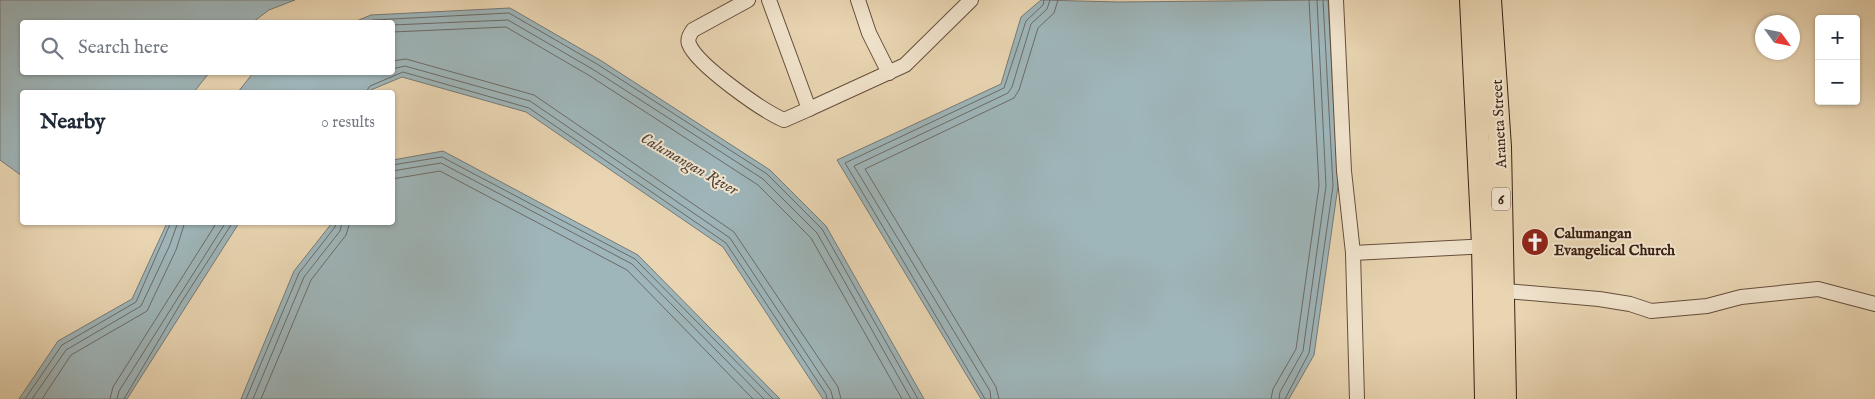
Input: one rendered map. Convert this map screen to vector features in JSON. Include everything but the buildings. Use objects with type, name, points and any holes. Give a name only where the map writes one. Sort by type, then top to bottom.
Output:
[{"type":"highway","points":[[1471,0],[1493,246],[1493,290],[1486,399]]},
{"type":"highway","name":"Araneta Street","points":[[1490,0],[1500,147],[1493,246]]},
{"type":"highway","points":[[1493,290],[1505,399]]},
{"type":"street","points":[[748,0],[693,30],[689,35],[688,43],[695,53],[730,86],[784,120],[791,119],[905,65],[971,0]]},
{"type":"street","points":[[769,0],[809,109]]},
{"type":"street","points":[[858,0],[870,33],[889,73]]},
{"type":"street","points":[[1336,0],[1344,171],[1353,253],[1357,399]]},
{"type":"street","points":[[1353,253],[1493,246]]},
{"type":"street","points":[[1493,290],[1599,299],[1630,304],[1651,311],[1707,306],[1741,297],[1818,289],[1875,304]]},
{"type":"water","points":[[0,0],[295,0],[269,10],[256,20],[20,20],[20,75],[207,75],[196,90],[20,90],[20,175],[0,160]]},
{"type":"water","points":[[1041,0],[1118,2],[1328,0],[1338,186],[1314,355],[1289,399],[981,399],[837,160],[1001,84],[1021,17]]},
{"type":"water","name":"Calumangan River","points":[[510,8],[600,60],[770,170],[826,226],[924,399],[823,399],[723,247],[526,112],[402,77],[371,90],[240,90],[251,75],[395,75],[395,20],[359,20],[371,15]]},
{"type":"water","points":[[443,151],[638,255],[780,399],[241,399],[294,271],[330,225],[395,225],[395,160]]},
{"type":"water","points":[[166,225],[238,225],[127,399],[19,399],[58,341],[132,299]]},
{"type":"place","name":"Calumangan Evangelical Church","points":[[1535,242]]}]
